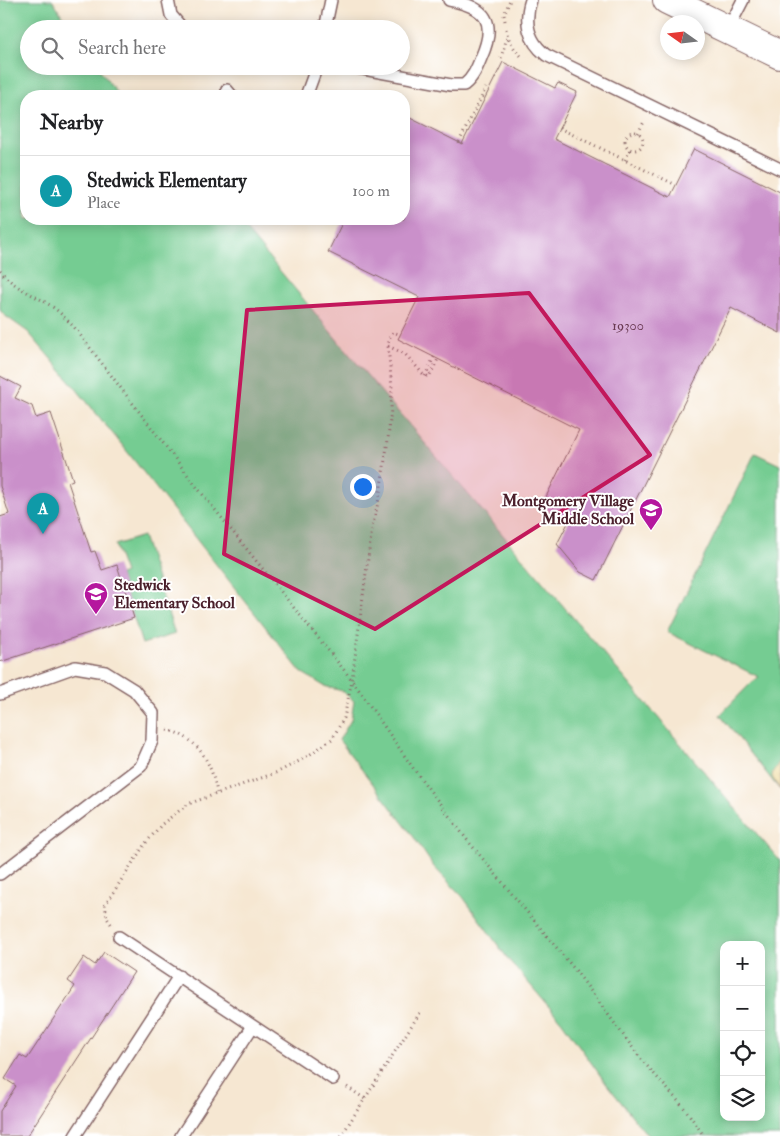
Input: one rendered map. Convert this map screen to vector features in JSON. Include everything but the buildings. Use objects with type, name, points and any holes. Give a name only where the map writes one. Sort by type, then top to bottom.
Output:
[{"type":"street","points":[[667,0],[780,55]]},
{"type":"lane","points":[[168,0],[171,14],[176,20]]},
{"type":"lane","points":[[327,20],[331,0]]},
{"type":"lane","points":[[394,75],[451,86],[464,85],[471,79],[484,52],[489,37],[489,28],[485,17],[477,10],[449,0]]},
{"type":"lane","points":[[531,0],[527,15],[529,31],[535,45],[546,55],[780,169]]},
{"type":"lane","points":[[728,29],[743,0]]},
{"type":"lane","points":[[308,90],[314,75]]},
{"type":"lane","points":[[0,694],[75,667],[104,672],[134,690],[153,713],[152,741],[141,766],[0,874]]},
{"type":"lane","points":[[119,937],[333,1079]]},
{"type":"lane","points":[[75,1136],[180,976]]},
{"type":"lane","points":[[181,1136],[253,1026]]},
{"type":"path","points":[[638,133],[645,120]]},
{"type":"path","points":[[560,128],[676,186]]},
{"type":"path","points":[[630,133],[638,133],[643,140],[641,147],[636,150],[630,150],[625,145],[626,137],[630,133]]},
{"type":"path","points":[[625,160],[630,150]]},
{"type":"path","points":[[0,270],[6,278],[26,293],[54,308],[74,327],[206,499],[352,680],[413,768],[468,841],[576,971],[641,1059],[686,1110],[704,1136]]},
{"type":"path","points":[[119,937],[107,918],[105,905],[145,844],[162,824],[188,804],[278,772],[305,758],[332,739],[344,718],[352,680],[372,528],[379,499],[391,409],[392,388],[388,346],[393,332],[401,335]]},
{"type":"path","points":[[388,346],[405,354],[425,376]]},
{"type":"path","points":[[425,376],[434,357]]},
{"type":"path","points":[[425,376],[429,377],[438,359]]},
{"type":"path","points":[[153,726],[179,732],[195,743],[207,762],[215,780],[217,793]]},
{"type":"path","points":[[341,1136],[421,1011]]},
{"type":"path","points":[[333,1079],[365,1098]]},
{"type":"highlighted area","points":[[529,293],[650,455],[375,629],[224,554],[247,310]]},
{"type":"green space","points":[[0,0],[52,0],[65,20],[20,20],[20,75],[104,75],[115,90],[20,90],[20,225],[242,225],[344,348],[780,861],[780,1136],[648,1136],[605,1082],[562,1022],[508,959],[463,897],[434,867],[413,836],[339,740],[351,720],[354,701],[342,691],[324,686],[301,672],[122,445],[28,332],[0,310]]},
{"type":"green space","points":[[755,453],[780,465],[780,790],[720,715],[759,677],[667,632]]},
{"type":"green space","points":[[143,536],[175,634],[142,644],[120,575],[125,573],[115,545]]},
{"type":"sand","points":[[780,761],[780,790],[772,777]]},
{"type":"place","name":"Montgomery Village Middle School","points":[[651,531]]},
{"type":"place","name":"Stedwick Elementary","points":[[43,534]]},
{"type":"place","name":"Stedwick Elementary School","points":[[96,615]]}]
